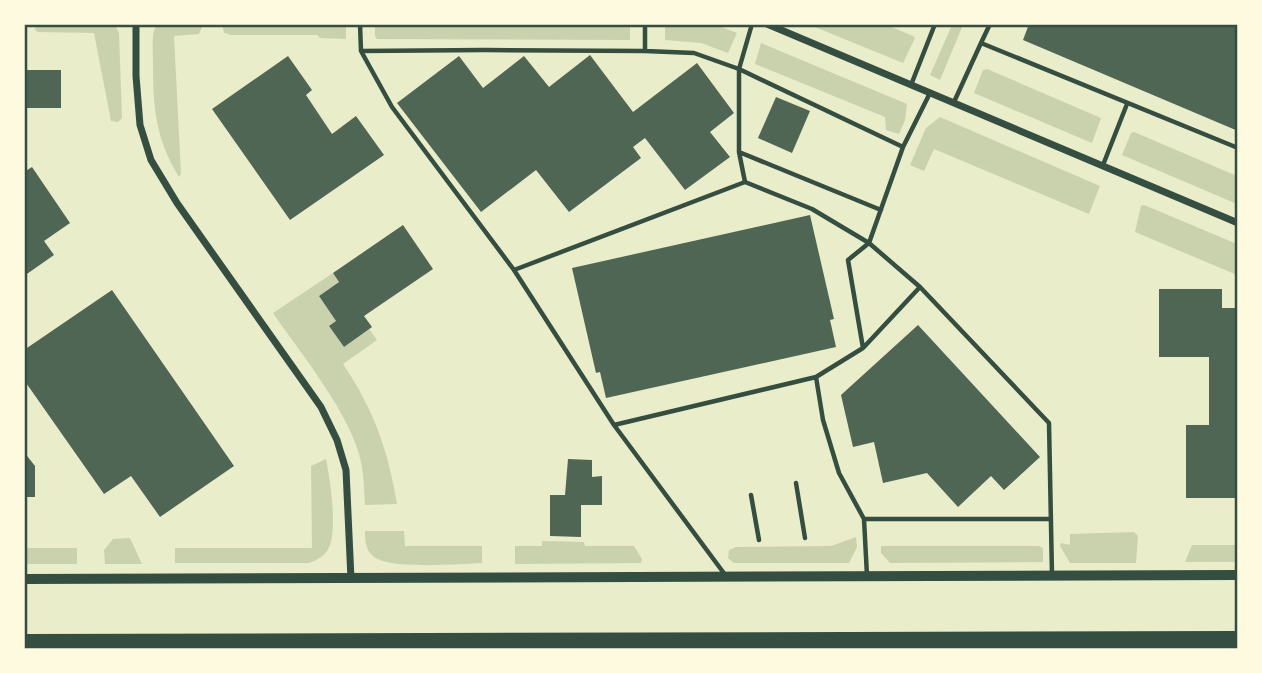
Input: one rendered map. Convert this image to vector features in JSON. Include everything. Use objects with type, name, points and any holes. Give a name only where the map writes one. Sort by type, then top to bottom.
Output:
[{"type":"highway","points":[[24,642],[1237,639]]},
{"type":"street","points":[[136,24],[140,125],[151,160],[177,203],[321,407],[337,440],[346,470],[351,579]]},
{"type":"street","points":[[767,24],[1237,223]]},
{"type":"street","points":[[24,579],[1237,575]]},
{"type":"lane","points":[[360,24],[360,51],[392,107],[514,270],[614,425],[727,577]]},
{"type":"lane","points":[[645,24],[645,51]]},
{"type":"lane","points":[[745,182],[739,152],[739,69],[751,24]]},
{"type":"lane","points":[[954,103],[989,24]]},
{"type":"lane","points":[[911,85],[935,25]]},
{"type":"lane","points":[[981,43],[1237,148]]},
{"type":"lane","points":[[360,51],[694,53],[739,69],[903,147]]},
{"type":"lane","points":[[863,348],[848,260],[869,243],[903,147],[930,93]]},
{"type":"lane","points":[[1102,166],[1127,104]]},
{"type":"lane","points":[[739,152],[881,210]]},
{"type":"lane","points":[[514,270],[745,182],[812,209],[869,243],[920,288],[1049,423],[1052,576]]},
{"type":"lane","points":[[614,425],[816,377],[863,348],[920,288]]},
{"type":"lane","points":[[816,377],[823,420],[839,473],[864,519],[867,577]]},
{"type":"lane","points":[[796,483],[805,538]]},
{"type":"lane","points":[[751,495],[759,540]]},
{"type":"lane","points":[[864,519],[1051,519]]},
{"type":"green space","points":[[222,24],[346,25],[346,39],[320,38],[317,35],[231,35],[224,33]]},
{"type":"green space","points":[[36,25],[115,25],[119,33],[122,118],[118,122],[111,121],[94,33],[38,32],[35,30]]},
{"type":"green space","points":[[156,25],[203,25],[199,34],[174,36],[181,174],[179,177],[160,135],[155,108],[153,34]]},
{"type":"green space","points":[[375,25],[630,25],[630,40],[377,39]]},
{"type":"green space","points":[[665,25],[716,25],[737,33],[728,53],[701,43],[665,40]]},
{"type":"green space","points":[[810,25],[887,25],[915,38],[903,63]]},
{"type":"green space","points":[[952,25],[963,25],[940,80],[930,75]]},
{"type":"green space","points":[[761,43],[907,104],[905,120],[899,134],[886,130],[885,117],[755,64]]},
{"type":"green space","points":[[987,69],[1101,118],[1092,143],[974,93],[983,70]]},
{"type":"green space","points":[[940,117],[1100,186],[1089,214],[934,149],[924,171],[910,165],[926,128]]},
{"type":"green space","points":[[1131,133],[1237,176],[1237,204],[1122,155]]},
{"type":"green space","points":[[1141,206],[1237,244],[1237,275],[1135,232]]},
{"type":"green space","points":[[333,273],[339,282],[319,296],[336,321],[329,326],[344,347],[369,329],[377,340],[343,364],[378,431],[397,504],[365,505],[361,462],[347,424],[324,385],[273,313]]},
{"type":"green space","points":[[326,459],[333,520],[331,543],[321,557],[309,563],[175,563],[175,548],[312,548],[311,466]]},
{"type":"green space","points":[[365,531],[404,531],[405,546],[482,546],[482,563],[408,565],[381,560],[368,550]]},
{"type":"green space","points":[[1134,532],[1138,536],[1136,563],[1070,563],[1060,546],[1061,543],[1070,545],[1070,534]]},
{"type":"green space","points":[[856,537],[857,547],[849,563],[734,563],[728,558],[729,550],[736,547],[831,546]]},
{"type":"green space","points":[[130,538],[142,564],[105,564],[104,550],[113,539]]},
{"type":"green space","points":[[542,541],[584,542],[585,546],[634,546],[642,559],[641,563],[515,564],[515,546],[542,546]]},
{"type":"green space","points":[[1192,545],[1237,545],[1237,562],[1185,562]]},
{"type":"green space","points":[[881,546],[1039,546],[1043,548],[1043,562],[890,563],[881,553]]},
{"type":"green space","points":[[24,548],[77,548],[77,564],[25,564]]},
{"type":"building","points":[[1029,24],[1238,24],[1238,131],[1023,40]]},
{"type":"building","points":[[590,55],[633,112],[697,63],[734,113],[710,132],[730,157],[685,190],[645,138],[633,147],[641,158],[569,212],[536,170],[481,212],[397,103],[459,56],[483,88],[524,56],[549,87]]},
{"type":"building","points":[[288,56],[312,90],[306,95],[332,134],[356,116],[384,155],[290,220],[212,109]]},
{"type":"building","points":[[24,70],[61,70],[61,108],[24,108]]},
{"type":"building","points":[[776,97],[810,111],[792,153],[758,138]]},
{"type":"building","points":[[32,167],[70,223],[44,241],[54,255],[24,276],[24,172]]},
{"type":"building","points":[[810,215],[834,319],[830,320],[836,347],[606,398],[600,372],[596,373],[572,268]]},
{"type":"building","points":[[403,225],[433,269],[364,316],[372,327],[344,347],[329,326],[336,321],[319,296],[339,282],[333,273]]},
{"type":"building","points":[[1159,289],[1222,289],[1222,308],[1238,308],[1238,498],[1186,498],[1186,425],[1209,425],[1209,357],[1159,357]]},
{"type":"building","points":[[112,290],[234,466],[160,517],[131,476],[104,494],[24,380],[24,350]]},
{"type":"building","points":[[918,325],[1040,457],[1004,490],[991,476],[958,507],[927,473],[883,483],[874,442],[853,447],[841,395]]},
{"type":"building","points":[[24,452],[35,466],[35,497],[24,497]]},
{"type":"building","points":[[568,459],[592,460],[592,477],[602,476],[602,505],[581,505],[581,537],[550,536],[550,495],[565,495]]}]
